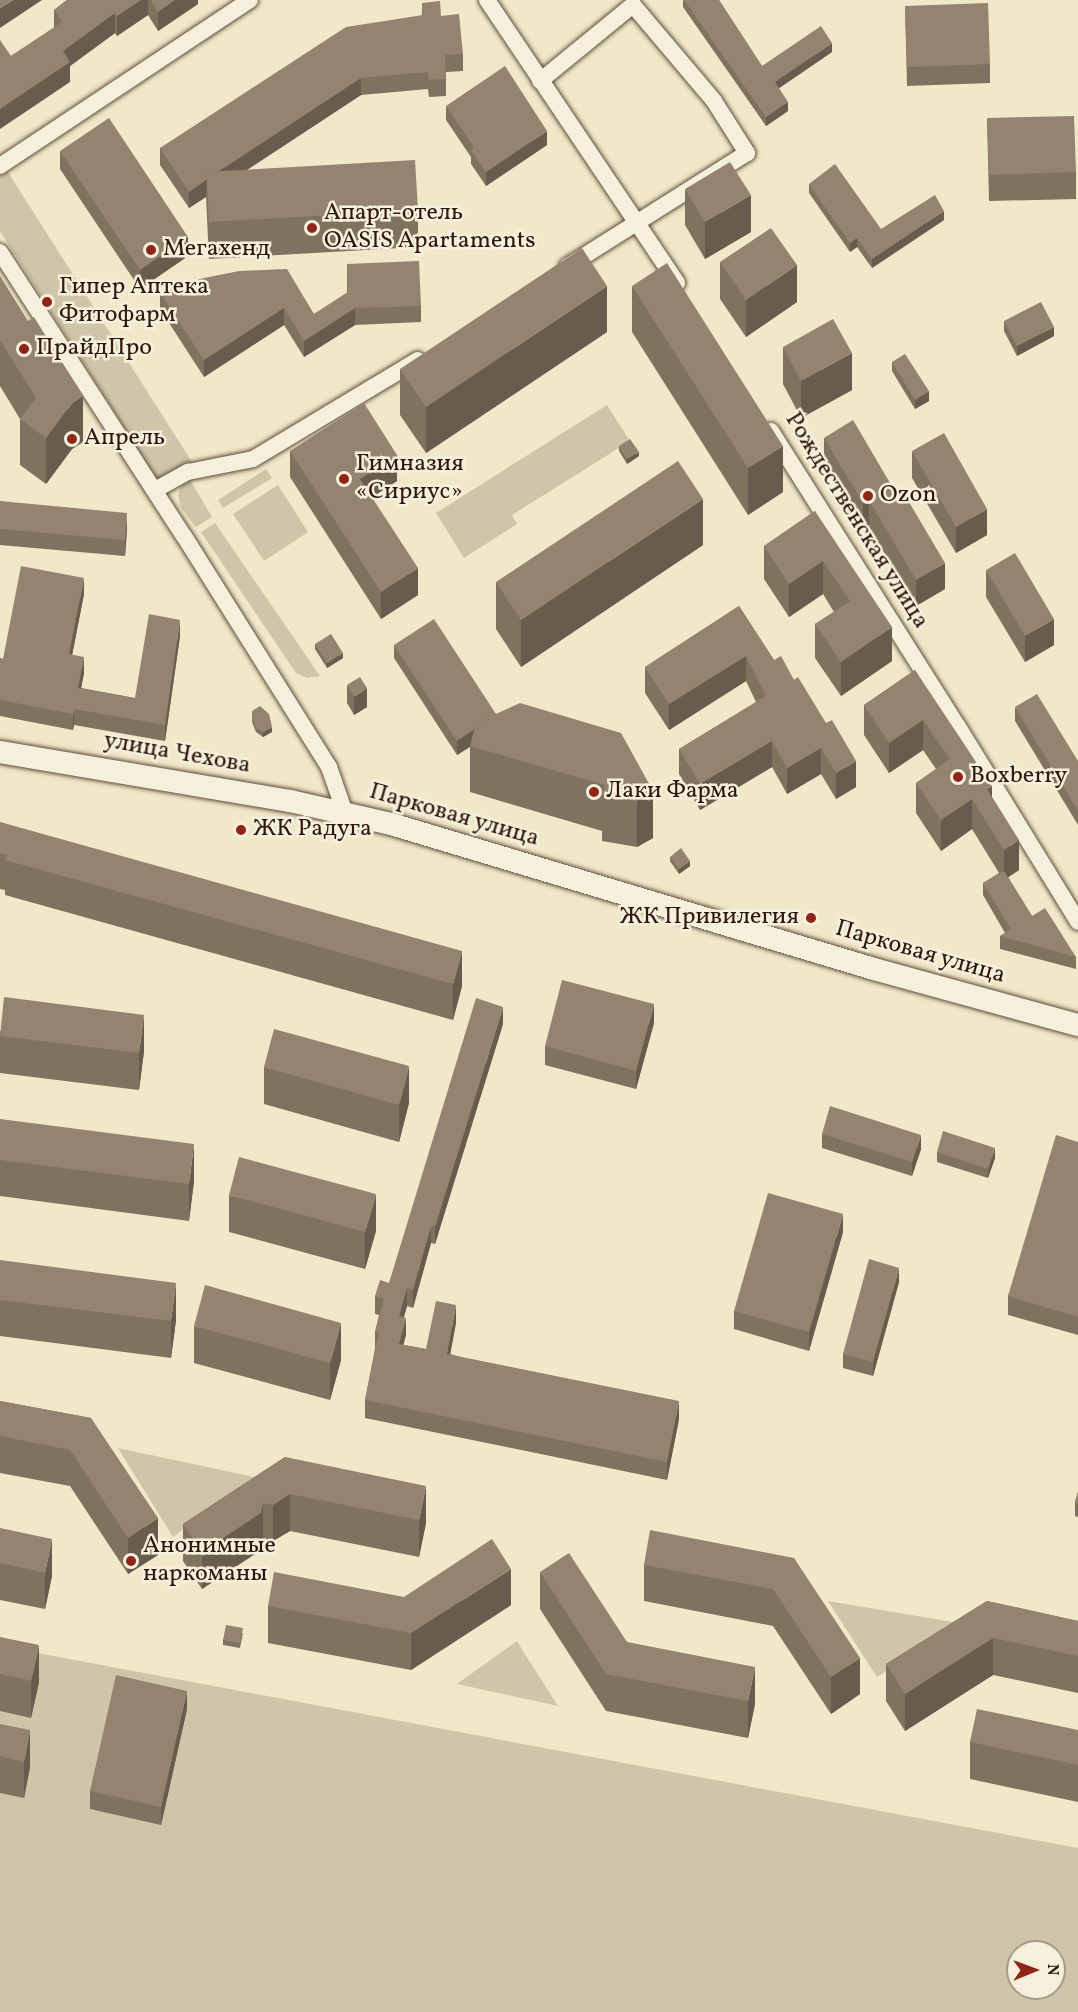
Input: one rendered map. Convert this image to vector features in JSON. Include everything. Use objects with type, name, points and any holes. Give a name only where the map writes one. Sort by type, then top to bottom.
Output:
[{"type":"main road","name":"улица Чехова","points":[[0,752],[279,799],[345,813]]},
{"type":"main road","name":"Парковая улица","points":[[345,813],[862,966],[1078,1025]]},
{"type":"street","points":[[0,166],[250,0]]},
{"type":"street","points":[[487,0],[540,81],[639,222],[689,302]]},
{"type":"street","points":[[540,81],[633,5],[714,101],[747,153],[548,278]]},
{"type":"street","name":"Парковая улица","points":[[0,252],[155,490],[329,767],[345,813]]},
{"type":"street","points":[[155,490],[188,472],[254,459],[428,354]]},
{"type":"street","name":"Рождественская улица","points":[[759,412],[957,725],[1078,922]]},
{"type":"shaded area","points":[[6,169],[192,462],[158,481],[0,231],[0,173]]},
{"type":"shaded area","points":[[607,405],[630,441],[512,515],[517,524],[464,558],[436,513]]},
{"type":"shaded area","points":[[266,469],[272,478],[223,508],[218,500]]},
{"type":"shaded area","points":[[189,478],[212,517],[196,527],[181,508],[178,496],[180,488]]},
{"type":"shaded area","points":[[278,485],[308,532],[264,561],[233,514]]},
{"type":"shaded area","points":[[215,523],[320,676],[307,678],[296,673],[201,532]]},
{"type":"shaded area","points":[[118,1448],[254,1477],[173,1537]]},
{"type":"shaded area","points":[[828,1601],[959,1623],[877,1677]]},
{"type":"shaded area","points":[[517,1641],[523,1651],[558,1706],[457,1684]]},
{"type":"shaded area","points":[[0,1646],[1078,1848],[1078,2012],[0,2012]]},
{"type":"building","points":[[0,0],[13,0],[0,8]]},
{"type":"building","points":[[67,0],[141,0],[117,16],[115,13],[63,51],[70,62],[0,109],[0,40],[11,56],[62,22],[54,10]]},
{"type":"building","points":[[151,0],[175,0],[158,12]]},
{"type":"building","points":[[684,0],[719,0],[762,66],[821,26],[832,43],[775,82],[788,102],[766,117]]},
{"type":"building","points":[[440,1],[441,16],[459,14],[463,54],[445,55],[446,79],[429,80],[428,72],[361,78],[219,171],[206,172],[206,180],[189,192],[160,148],[346,27],[423,15],[422,3]]},
{"type":"building","points":[[988,3],[990,64],[907,67],[905,6]]},
{"type":"building","points":[[505,66],[547,131],[486,172],[471,150],[474,147],[446,106]]},
{"type":"building","points":[[1074,116],[1076,172],[989,175],[987,118]]},
{"type":"building","points":[[109,118],[188,237],[140,270],[60,151]]},
{"type":"building","points":[[415,160],[418,210],[209,222],[206,172]]},
{"type":"building","points":[[730,162],[751,195],[705,222],[685,189]]},
{"type":"building","points":[[835,164],[881,229],[935,195],[944,211],[872,259],[857,238],[850,243],[809,184]]},
{"type":"building","points":[[771,228],[797,265],[746,300],[720,262]]},
{"type":"building","points":[[582,248],[607,286],[426,407],[400,369]]},
{"type":"building","points":[[419,261],[421,306],[355,308],[304,341],[284,308],[204,360],[160,293],[204,278],[239,271],[287,269],[314,314],[348,292],[347,264]]},
{"type":"building","points":[[667,263],[783,446],[748,468],[632,286]]},
{"type":"building","points":[[0,276],[28,321],[34,317],[83,396],[72,403],[46,438],[20,419],[36,398],[0,340]]},
{"type":"building","points":[[1041,302],[1054,327],[1017,346],[1004,321]]},
{"type":"building","points":[[833,319],[852,353],[801,381],[783,347]]},
{"type":"building","points":[[905,354],[929,391],[915,400],[892,362]]},
{"type":"building","points":[[364,403],[397,455],[360,479],[418,568],[381,592],[290,451]]},
{"type":"building","points":[[853,420],[900,500],[906,497],[945,563],[916,580],[869,500],[863,503],[824,438]]},
{"type":"building","points":[[944,433],[987,509],[956,527],[912,451]]},
{"type":"building","points":[[630,439],[639,452],[627,459],[619,446]]},
{"type":"building","points":[[678,461],[703,499],[521,620],[496,582]]},
{"type":"building","points":[[0,501],[127,513],[125,540],[0,529]]},
{"type":"building","points":[[815,511],[892,627],[841,662],[815,624],[850,601],[823,561],[789,584],[764,546]]},
{"type":"building","points":[[1015,553],[1054,619],[1025,636],[986,570]]},
{"type":"building","points":[[21,566],[84,578],[69,654],[84,657],[78,688],[135,698],[149,614],[180,620],[165,725],[74,709],[73,714],[0,700],[0,658],[3,659]]},
{"type":"building","points":[[739,606],[774,660],[781,656],[794,680],[798,677],[826,723],[832,720],[856,761],[836,773],[821,748],[787,768],[772,741],[700,784],[679,749],[766,696],[746,656],[669,704],[645,667]]},
{"type":"building","points":[[434,619],[496,714],[476,723],[474,729],[457,741],[394,645]]},
{"type":"building","points":[[331,634],[343,653],[327,663],[315,644]]},
{"type":"building","points":[[915,670],[992,786],[987,789],[1019,840],[1004,850],[972,799],[941,820],[916,783],[950,759],[923,720],[889,743],[864,705]]},
{"type":"building","points":[[360,677],[367,688],[354,697],[347,685]]},
{"type":"building","points":[[1037,694],[1078,761],[1078,811],[1015,707]]},
{"type":"building","points":[[520,703],[621,733],[653,791],[637,801],[602,795],[605,785],[470,746],[476,723]]},
{"type":"building","points":[[260,706],[269,714],[272,727],[263,732],[256,728],[252,718],[252,711]]},
{"type":"building","points":[[0,822],[462,951],[453,984],[5,860],[7,855],[0,853]]},
{"type":"building","points":[[681,848],[690,861],[679,869],[670,857]]},
{"type":"building","points":[[1004,871],[1032,916],[1045,908],[1076,957],[1000,936],[1011,929],[983,883]]},
{"type":"building","points":[[562,980],[654,1004],[636,1071],[545,1046]]},
{"type":"building","points":[[4,997],[144,1015],[139,1053],[0,1036]]},
{"type":"building","points":[[476,998],[503,1007],[435,1227],[431,1226],[413,1290],[407,1288],[399,1316],[406,1318],[399,1344],[426,1349],[436,1301],[456,1305],[447,1354],[679,1401],[667,1462],[365,1400],[379,1333],[375,1332],[384,1299],[375,1296],[380,1280],[389,1283]]},
{"type":"building","points":[[274,1029],[409,1066],[399,1105],[264,1067]]},
{"type":"building","points":[[830,1106],[921,1135],[912,1162],[822,1134]]},
{"type":"building","points":[[0,1119],[194,1144],[189,1184],[0,1160]]},
{"type":"building","points":[[943,1131],[995,1148],[988,1169],[937,1152]]},
{"type":"building","points":[[1056,1135],[1078,1142],[1078,1317],[1008,1296]]},
{"type":"building","points":[[239,1157],[376,1194],[365,1232],[229,1195]]},
{"type":"building","points":[[768,1193],[843,1214],[809,1332],[734,1311]]},
{"type":"building","points":[[869,1259],[899,1268],[873,1362],[843,1354]]},
{"type":"building","points":[[0,1260],[176,1283],[171,1321],[0,1300]]},
{"type":"building","points":[[205,1285],[341,1323],[330,1363],[194,1326]]},
{"type":"building","points":[[0,1401],[91,1418],[158,1518],[128,1538],[70,1450],[0,1436]]},
{"type":"building","points":[[285,1457],[426,1486],[419,1520],[290,1494],[273,1505],[263,1503],[261,1513],[202,1552],[183,1524]]},
{"type":"building","points":[[0,1528],[52,1539],[45,1573],[0,1563]]},
{"type":"building","points":[[650,1530],[794,1558],[860,1658],[831,1677],[773,1589],[644,1565]]},
{"type":"building","points":[[492,1539],[511,1569],[411,1633],[268,1606],[274,1572],[404,1597]]},
{"type":"building","points":[[569,1553],[627,1642],[755,1667],[748,1701],[606,1674],[540,1572]]},
{"type":"building","points":[[987,1601],[1078,1621],[1078,1656],[993,1638],[905,1694],[886,1664]]},
{"type":"building","points":[[226,1625],[243,1628],[240,1643],[223,1640]]},
{"type":"building","points":[[0,1637],[39,1645],[31,1681],[0,1674]]},
{"type":"building","points":[[116,1675],[187,1691],[161,1807],[90,1791]]},
{"type":"building","points":[[977,1709],[1078,1730],[1078,1765],[970,1742]]},
{"type":"building","points":[[0,1724],[30,1730],[24,1762],[0,1756]]},
{"type":"place","name":"Апарт-отель OASIS Apartaments","points":[[312,228]]},
{"type":"place","name":"Мегахенд","points":[[151,250]]},
{"type":"place","name":"Гипер Аптека Фитофарм","points":[[47,302]]},
{"type":"place","name":"ПрайдПро","points":[[24,349]]},
{"type":"place","name":"Апрель","points":[[72,439]]},
{"type":"place","name":"Гимназия «Сириус»","points":[[344,479]]},
{"type":"place","name":"Ozon","points":[[868,496]]},
{"type":"place","name":"Boxberry","points":[[958,777]]},
{"type":"place","name":"Лаки Фарма","points":[[594,792]]},
{"type":"place","name":"ЖК Радуга","points":[[241,830]]},
{"type":"place","name":"ЖК Привилегия","points":[[811,918]]},
{"type":"place","name":"Анонимные наркоманы","points":[[131,1561]]}]
